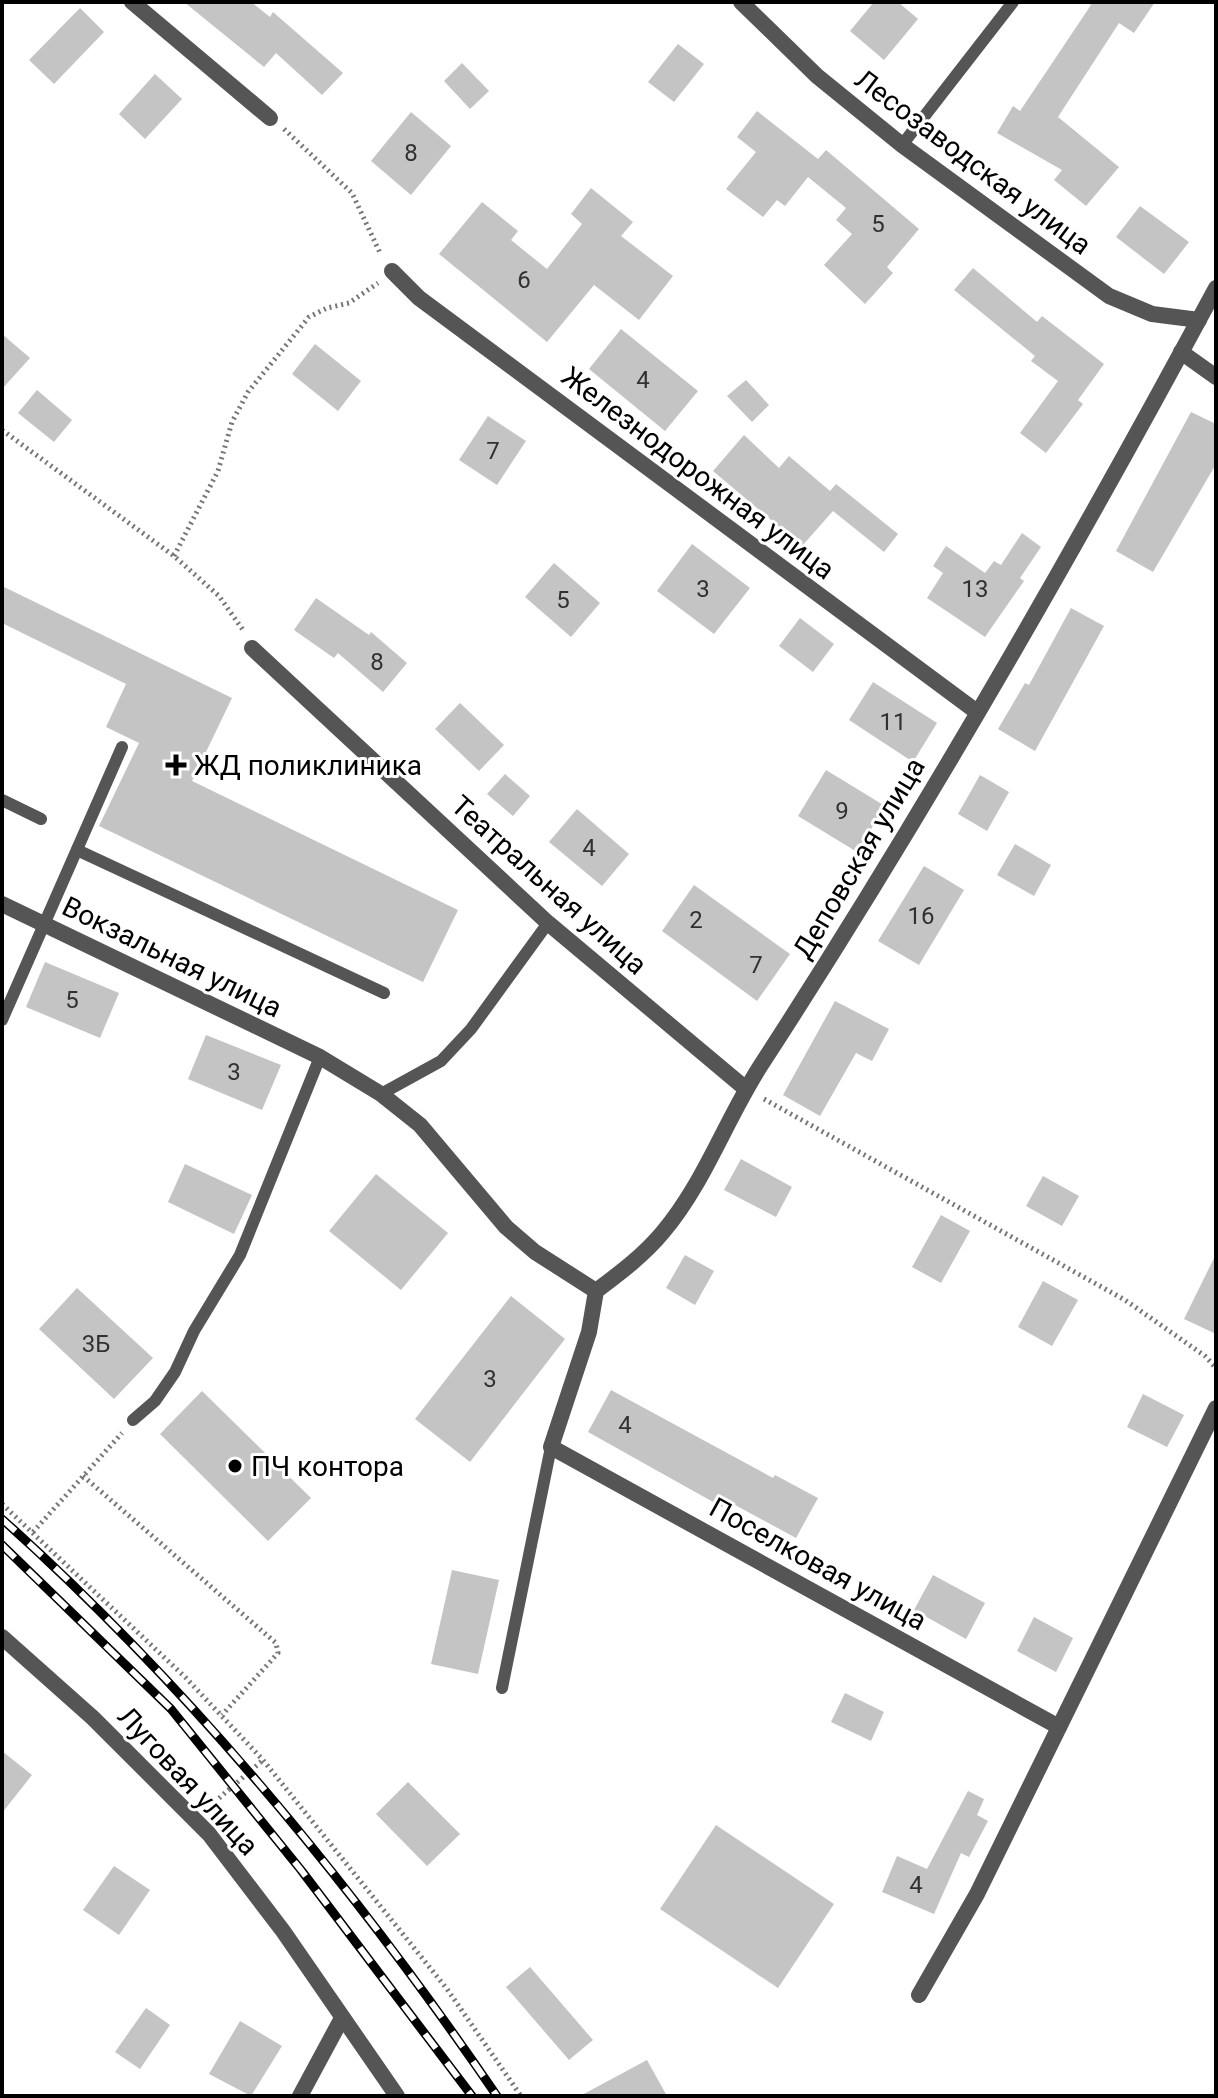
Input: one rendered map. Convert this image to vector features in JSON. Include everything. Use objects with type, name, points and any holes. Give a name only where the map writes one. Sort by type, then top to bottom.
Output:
[{"type":"street","points":[[132,2],[270,118]]},
{"type":"street","name":"Лесозаводская улица","points":[[741,2],[817,76],[902,145],[1109,296],[1152,314],[1199,320]]},
{"type":"street","name":"Железнодорожная улица","points":[[392,271],[419,298],[977,712]]},
{"type":"street","name":"Деповская улица","points":[[596,1291],[632,1265],[664,1231],[692,1189],[746,1089],[977,712],[1216,288]]},
{"type":"street","points":[[1181,352],[1216,377]]},
{"type":"street","name":"Театральная улица","points":[[252,648],[548,923],[746,1089]]},
{"type":"street","name":"Вокзальная улица","points":[[2,904],[320,1057],[381,1094],[420,1125],[506,1227],[535,1252],[596,1291]]},
{"type":"street","points":[[551,1447],[589,1332],[596,1291]]},
{"type":"street","points":[[919,1995],[977,1894],[1216,1408]]},
{"type":"street","name":"Поселковая улица","points":[[551,1447],[1059,1727]]},
{"type":"street","name":"Луговая улица","points":[[2,1637],[93,1718],[194,1820],[283,1931],[397,2096]]},
{"type":"street","points":[[300,2096],[342,2018]]},
{"type":"lane","points":[[902,145],[1013,2]]},
{"type":"lane","points":[[2,1020],[122,747]]},
{"type":"lane","points":[[2,800],[41,819]]},
{"type":"lane","points":[[77,850],[384,993]]},
{"type":"lane","points":[[381,1094],[441,1061],[471,1029],[548,923]]},
{"type":"lane","points":[[133,1420],[155,1401],[175,1372],[194,1331],[240,1255],[320,1057]]},
{"type":"lane","points":[[502,1688],[551,1447]]},
{"type":"path","points":[[174,556],[218,471],[232,422],[248,392],[309,317],[327,308],[349,303],[392,271],[372,241],[352,193],[296,138]]},
{"type":"path","points":[[2,430],[174,556],[219,596],[239,621],[252,648]]},
{"type":"path","points":[[746,1089],[1125,1300],[1205,1356],[1216,1368]]},
{"type":"path","points":[[33,1532],[133,1420]]},
{"type":"path","points":[[83,1476],[276,1643],[278,1653],[222,1715]]},
{"type":"path","points":[[2,1504],[222,1715],[263,1760],[447,1989],[521,2096]]},
{"type":"path","points":[[194,1820],[263,1760]]},
{"type":"building","points":[[184,2],[251,2],[270,17],[273,12],[343,73],[322,95],[276,53],[264,67]]},
{"type":"building","points":[[874,2],[898,2],[918,19],[884,60],[850,31]]},
{"type":"building","points":[[1086,2],[1155,2],[1134,33],[1119,23],[1058,117],[1119,167],[1086,206],[1054,180],[1062,170],[997,133],[1013,106],[1020,111],[1091,5]]},
{"type":"building","points":[[80,8],[104,32],[54,84],[29,60]]},
{"type":"building","points":[[678,44],[704,64],[674,102],[648,82]]},
{"type":"building","points":[[462,63],[489,91],[470,109],[444,81]]},
{"type":"building","points":[[155,74],[182,99],[145,139],[119,114]]},
{"type":"building","points":[[757,111],[818,159],[826,150],[919,229],[887,267],[893,273],[865,304],[824,265],[852,234],[836,220],[846,208],[808,177],[785,206],[777,200],[763,217],[726,189],[756,152],[737,137]]},
{"type":"building","points":[[411,112],[451,146],[411,195],[371,161]]},
{"type":"building","points":[[591,188],[633,222],[621,236],[673,276],[639,320],[594,285],[547,342],[439,254],[482,202],[518,231],[511,240],[547,269],[582,224],[571,214]]},
{"type":"building","points":[[1140,206],[1189,242],[1164,274],[1116,237]]},
{"type":"building","points":[[973,268],[1037,322],[1042,316],[1104,364],[1078,400],[1083,404],[1046,453],[1020,433],[1058,381],[1031,361],[1035,356],[954,290]]},
{"type":"building","points":[[621,329],[698,391],[665,431],[589,369]]},
{"type":"building","points":[[2,334],[30,358],[2,389]]},
{"type":"building","points":[[315,344],[361,381],[338,411],[292,374]]},
{"type":"building","points":[[746,380],[769,405],[752,422],[727,396]]},
{"type":"building","points":[[37,390],[72,420],[54,442],[18,413]]},
{"type":"building","points":[[1191,412],[1216,424],[1216,464],[1153,572],[1116,551]]},
{"type":"building","points":[[488,416],[526,441],[497,485],[459,460]]},
{"type":"building","points":[[744,435],[779,468],[789,456],[830,491],[836,484],[898,534],[884,552],[833,511],[802,546],[713,471]]},
{"type":"building","points":[[1022,533],[1041,547],[1020,578],[1024,581],[985,637],[927,598],[943,573],[933,566],[946,546],[985,573],[994,561],[1001,565]]},
{"type":"building","points":[[692,544],[750,588],[714,634],[657,591]]},
{"type":"building","points":[[554,563],[600,603],[571,637],[525,597]]},
{"type":"building","points":[[2,586],[232,698],[192,781],[458,910],[423,982],[99,826],[139,743],[106,727],[126,684],[2,623]]},
{"type":"building","points":[[316,598],[369,635],[371,632],[407,663],[383,692],[338,653],[334,658],[294,630]]},
{"type":"building","points":[[1071,608],[1104,626],[1035,751],[998,729],[1025,683],[1029,685]]},
{"type":"building","points":[[800,618],[834,644],[813,672],[779,646]]},
{"type":"building","points":[[873,682],[937,723],[913,762],[849,720]]},
{"type":"building","points":[[460,703],[504,745],[479,771],[435,729]]},
{"type":"building","points":[[826,770],[885,806],[857,852],[798,816]]},
{"type":"building","points":[[505,774],[530,796],[513,816],[487,794]]},
{"type":"building","points":[[980,775],[1009,792],[987,831],[958,814]]},
{"type":"building","points":[[577,809],[629,854],[602,886],[549,842]]},
{"type":"building","points":[[1015,844],[1051,865],[1034,896],[997,875]]},
{"type":"building","points":[[924,866],[964,890],[919,965],[878,941]]},
{"type":"building","points":[[694,885],[790,954],[757,1001],[662,931]]},
{"type":"building","points":[[45,962],[119,993],[100,1038],[26,1007]]},
{"type":"building","points":[[835,1001],[889,1029],[872,1061],[856,1053],[820,1116],[783,1095]]},
{"type":"building","points":[[206,1035],[281,1065],[262,1110],[188,1079]]},
{"type":"building","points":[[741,1159],[792,1187],[776,1217],[724,1190]]},
{"type":"building","points":[[185,1164],[252,1195],[234,1234],[168,1202]]},
{"type":"building","points":[[376,1174],[448,1233],[401,1290],[329,1231]]},
{"type":"building","points":[[1043,1176],[1079,1196],[1062,1226],[1026,1206]]},
{"type":"building","points":[[941,1215],[970,1231],[941,1283],[912,1267]]},
{"type":"building","points":[[1216,1254],[1216,1334],[1184,1319]]},
{"type":"building","points":[[685,1255],[714,1271],[695,1305],[666,1288]]},
{"type":"building","points":[[1043,1281],[1078,1300],[1052,1346],[1018,1327]]},
{"type":"building","points":[[77,1288],[153,1358],[114,1399],[39,1329]]},
{"type":"building","points":[[511,1296],[565,1339],[470,1462],[415,1419]]},
{"type":"building","points":[[611,1390],[773,1478],[775,1475],[818,1498],[796,1538],[726,1500],[722,1507],[588,1432]]},
{"type":"building","name":"ПЧ контора","points":[[202,1391],[311,1498],[268,1541],[160,1434]]},
{"type":"building","points":[[1143,1394],[1184,1415],[1167,1447],[1127,1427]]},
{"type":"building","points":[[452,1570],[499,1580],[478,1674],[431,1664]]},
{"type":"building","points":[[933,1575],[985,1603],[966,1639],[914,1610]]},
{"type":"building","points":[[1034,1617],[1073,1638],[1056,1672],[1017,1651]]},
{"type":"building","points":[[845,1693],[884,1712],[871,1741],[831,1722]]},
{"type":"building","points":[[2,1751],[32,1775],[2,1813]]},
{"type":"building","points":[[408,1782],[460,1834],[427,1866],[376,1814]]},
{"type":"building","points":[[968,1791],[984,1799],[977,1815],[988,1821],[969,1857],[961,1853],[934,1914],[882,1892],[897,1856],[927,1869]]},
{"type":"building","points":[[716,1825],[834,1904],[778,1988],[660,1909]]},
{"type":"building","points":[[114,1866],[150,1890],[119,1935],[83,1910]]},
{"type":"building","points":[[530,1967],[593,2040],[569,2060],[506,1987]]},
{"type":"building","points":[[146,2008],[170,2025],[140,2069],[115,2052]]},
{"type":"building","points":[[240,2021],[282,2046],[251,2096],[209,2074]]},
{"type":"building","points":[[647,2060],[667,2096],[580,2096]]},
{"type":"railway","points":[[2,1519],[139,1651],[267,1792],[386,1941],[497,2096]]},
{"type":"railway","points":[[2,1545],[171,1709],[301,1870],[472,2096]]},
{"type":"place","name":"ЖД поликлиника","points":[[176,765]]},
{"type":"place","name":"ПЧ контора","points":[[235,1466]]}]
